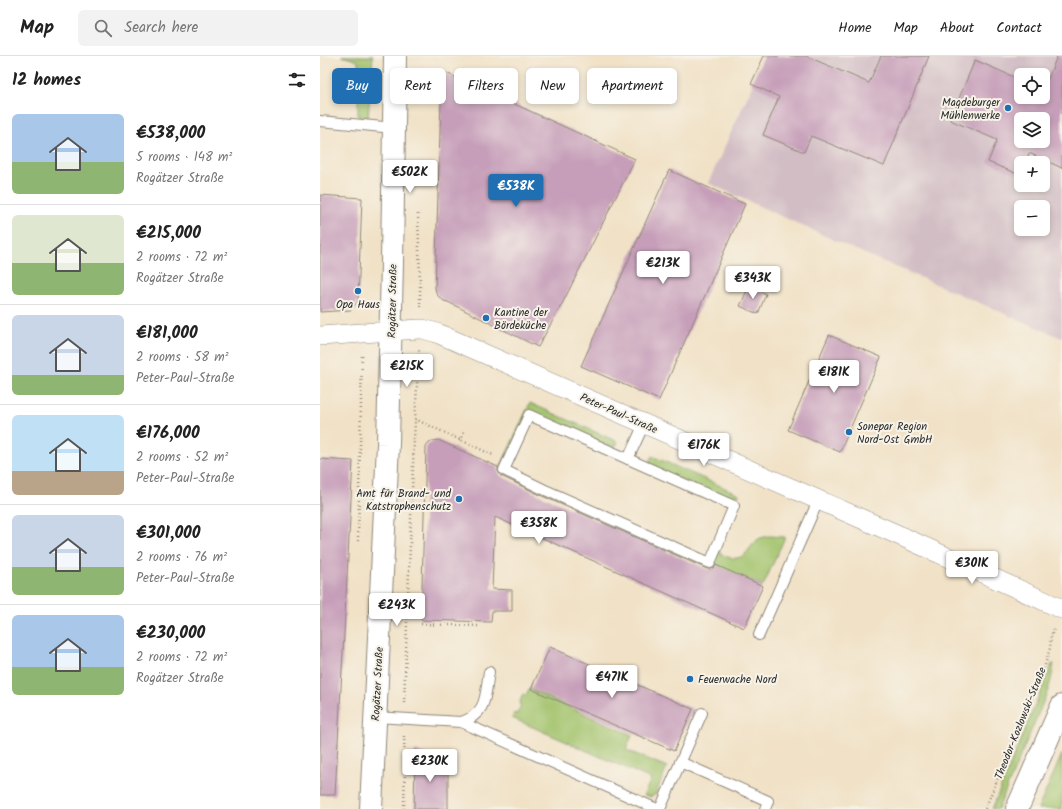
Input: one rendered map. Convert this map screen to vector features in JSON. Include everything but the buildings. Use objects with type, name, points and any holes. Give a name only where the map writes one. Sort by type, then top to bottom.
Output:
[{"type":"street","name":"Rogätzer Straße","points":[[371,809],[388,444],[395,56]]},
{"type":"street","name":"Peter-Paul-Straße","points":[[320,336],[423,329],[437,333],[894,533],[1062,609]]},
{"type":"street","points":[[1017,809],[1062,706]]},
{"type":"lane","points":[[320,121],[394,128]]},
{"type":"lane","points":[[529,414],[628,460],[734,506],[710,563],[543,489],[504,470],[529,414]]},
{"type":"lane","points":[[628,460],[644,424]]},
{"type":"lane","points":[[758,635],[818,500]]},
{"type":"lane","points":[[461,722],[470,719],[479,712],[486,694],[490,672]]},
{"type":"lane","points":[[375,717],[461,722],[658,809],[702,713]]},
{"type":"lane","points":[[680,762],[768,801],[765,809]]},
{"type":"path","points":[[358,545],[362,355]]},
{"type":"path","points":[[404,809],[405,766],[403,719],[418,364]]},
{"type":"path","points":[[415,419],[499,458]]},
{"type":"path","points":[[460,441],[466,430]]},
{"type":"path","points":[[421,624],[480,626]]},
{"type":"path","name":"Theodor-Kozlowski-Straße","points":[[985,809],[1045,665],[1050,648],[1051,636]]},
{"type":"shaded area","name":"Magdeburger Mühlenwerke","points":[[766,56],[1062,56],[1062,338],[856,250],[708,183]]},
{"type":"green space","points":[[342,56],[373,56],[372,68],[358,68],[358,61]]},
{"type":"green space","points":[[358,104],[369,104],[368,118],[358,117]]},
{"type":"green space","points":[[530,403],[618,442],[614,448],[529,415],[500,468]]},
{"type":"green space","points":[[652,456],[739,494],[734,506],[651,465],[650,460]]},
{"type":"green space","points":[[770,536],[785,537],[763,586],[710,563],[718,550],[727,557],[738,558],[746,553],[757,540]]},
{"type":"green space","points":[[1052,664],[1054,664],[1047,693],[998,809],[992,809]]},
{"type":"green space","points":[[529,689],[632,735],[626,750],[667,767],[655,795],[650,797],[644,795],[651,779],[512,718],[515,713],[517,714],[521,705],[519,704],[523,694],[526,695]]},
{"type":"green space","points":[[1062,754],[1062,809],[1038,809],[1060,759]]},
{"type":"place","name":"Magdeburger Mühlenwerke","points":[[1008,108]]},
{"type":"place","name":"Opa Haus","points":[[358,291]]},
{"type":"place","name":"Kantine der Bördeküche","points":[[486,318]]},
{"type":"place","name":"Sonepar Region Nord-Ost GmbH","points":[[849,432]]},
{"type":"place","name":"Amt für Brand- und Katstrophenschutz","points":[[459,499]]},
{"type":"place","name":"Feuerwache Nord","points":[[690,679]]}]
